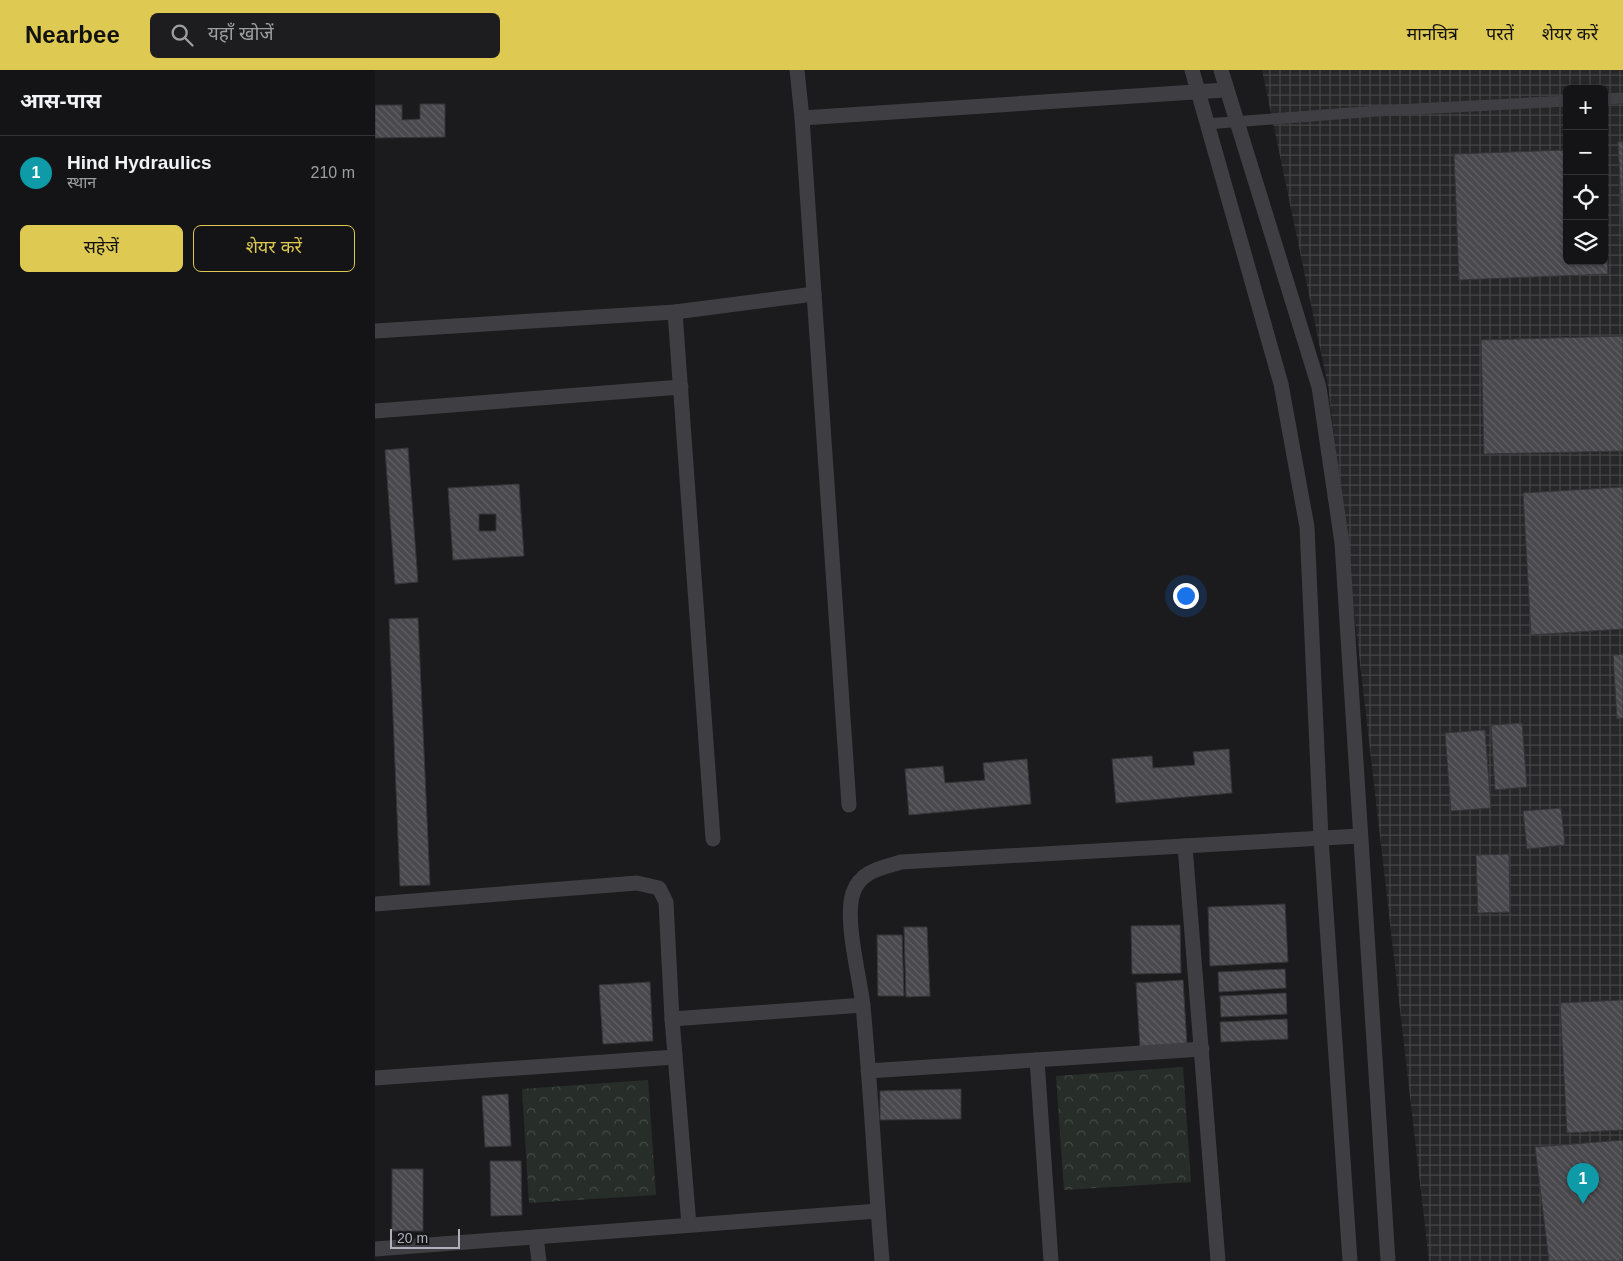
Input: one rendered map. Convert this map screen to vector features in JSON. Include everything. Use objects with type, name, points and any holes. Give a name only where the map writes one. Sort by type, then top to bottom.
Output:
[{"type":"street","points":[[797,70],[802,118],[849,805]]},
{"type":"street","points":[[1192,70],[1281,384],[1307,527],[1321,838],[1350,1261]]},
{"type":"street","points":[[1221,70],[1225,90],[1319,387],[1341,543],[1388,1261]]},
{"type":"street","points":[[802,118],[1225,90]]},
{"type":"street","points":[[375,331],[675,312],[814,294]]},
{"type":"street","points":[[675,312],[713,839]]},
{"type":"street","points":[[375,411],[681,387]]},
{"type":"street","points":[[882,1261],[863,1005],[851,920],[852,895],[859,879],[876,870],[901,862],[1359,836]]},
{"type":"street","points":[[1185,846],[1218,1261]]},
{"type":"street","points":[[375,904],[637,883],[659,888],[666,902],[672,1020],[689,1226]]},
{"type":"street","points":[[672,1020],[863,1005]]},
{"type":"street","points":[[868,1070],[1202,1049]]},
{"type":"street","points":[[375,1078],[675,1057]]},
{"type":"street","points":[[1037,1060],[1051,1261]]},
{"type":"street","points":[[375,1249],[878,1211]]},
{"type":"street","points":[[536,1237],[539,1261]]},
{"type":"lane","points":[[1608,99],[1623,98]]},
{"type":"lane","points":[[1206,124],[1563,101]]},
{"type":"shaded area","points":[[1262,70],[1623,70],[1623,1261],[1429,1261],[1328,386]]},
{"type":"green space","points":[[1183,1067],[1191,1182],[1064,1190],[1056,1076]]},
{"type":"green space","points":[[648,1080],[656,1195],[529,1203],[522,1089]]},
{"type":"building","points":[[420,104],[445,104],[445,137],[375,138],[375,105],[402,105],[402,120],[420,119]]},
{"type":"building","points":[[1623,141],[1623,240],[1618,142]]},
{"type":"building","points":[[1563,150],[1563,265],[1608,265],[1608,274],[1459,280],[1454,154]]},
{"type":"building","points":[[1623,336],[1623,451],[1484,454],[1481,340]]},
{"type":"building","points":[[408,448],[418,582],[395,584],[385,450]]},
{"type":"building","points":[[519,484],[524,556],[453,560],[448,488]],"holes":[[[479,514],[496,514],[496,531],[479,531]]]},
{"type":"building","points":[[1623,487],[1623,629],[1531,635],[1523,493]]},
{"type":"building","points":[[418,618],[430,885],[400,886],[389,619]]},
{"type":"building","points":[[1623,654],[1623,718],[1617,719],[1613,655]]},
{"type":"building","points":[[1522,723],[1527,787],[1495,790],[1491,725]]},
{"type":"building","points":[[1485,730],[1491,808],[1451,811],[1445,733]]},
{"type":"building","points":[[1229,749],[1232,793],[1116,803],[1112,759],[1152,756],[1153,768],[1195,765],[1193,752]]},
{"type":"building","points":[[1027,759],[1031,804],[909,815],[905,769],[943,766],[945,783],[985,780],[983,763]]},
{"type":"building","points":[[1561,808],[1565,845],[1527,849],[1523,811]]},
{"type":"building","points":[[1509,854],[1510,912],[1478,913],[1476,855]]},
{"type":"building","points":[[1285,904],[1288,962],[1210,966],[1208,907]]},
{"type":"building","points":[[1180,925],[1181,973],[1132,974],[1131,926]]},
{"type":"building","points":[[904,927],[927,927],[930,996],[906,997]]},
{"type":"building","points":[[877,935],[902,935],[904,996],[878,996]]},
{"type":"building","points":[[1285,969],[1286,988],[1219,992],[1218,972]]},
{"type":"building","points":[[1183,980],[1187,1045],[1140,1048],[1136,983]]},
{"type":"building","points":[[650,982],[653,1041],[603,1044],[599,985]]},
{"type":"building","points":[[1286,993],[1287,1014],[1221,1017],[1220,996]]},
{"type":"building","points":[[1623,1000],[1623,1130],[1567,1133],[1560,1003]]},
{"type":"building","points":[[1287,1019],[1288,1039],[1221,1042],[1220,1022]]},
{"type":"building","points":[[961,1089],[961,1119],[880,1120],[880,1091]]},
{"type":"building","points":[[508,1094],[511,1146],[485,1147],[482,1096]]},
{"type":"building","points":[[1623,1140],[1623,1261],[1549,1261],[1535,1147]]},
{"type":"building","points":[[490,1161],[521,1161],[522,1215],[491,1216]]},
{"type":"building","points":[[392,1169],[423,1169],[423,1231],[392,1231]]},
{"type":"place","name":"Hind Hydraulics","points":[[1583,1204]]}]
